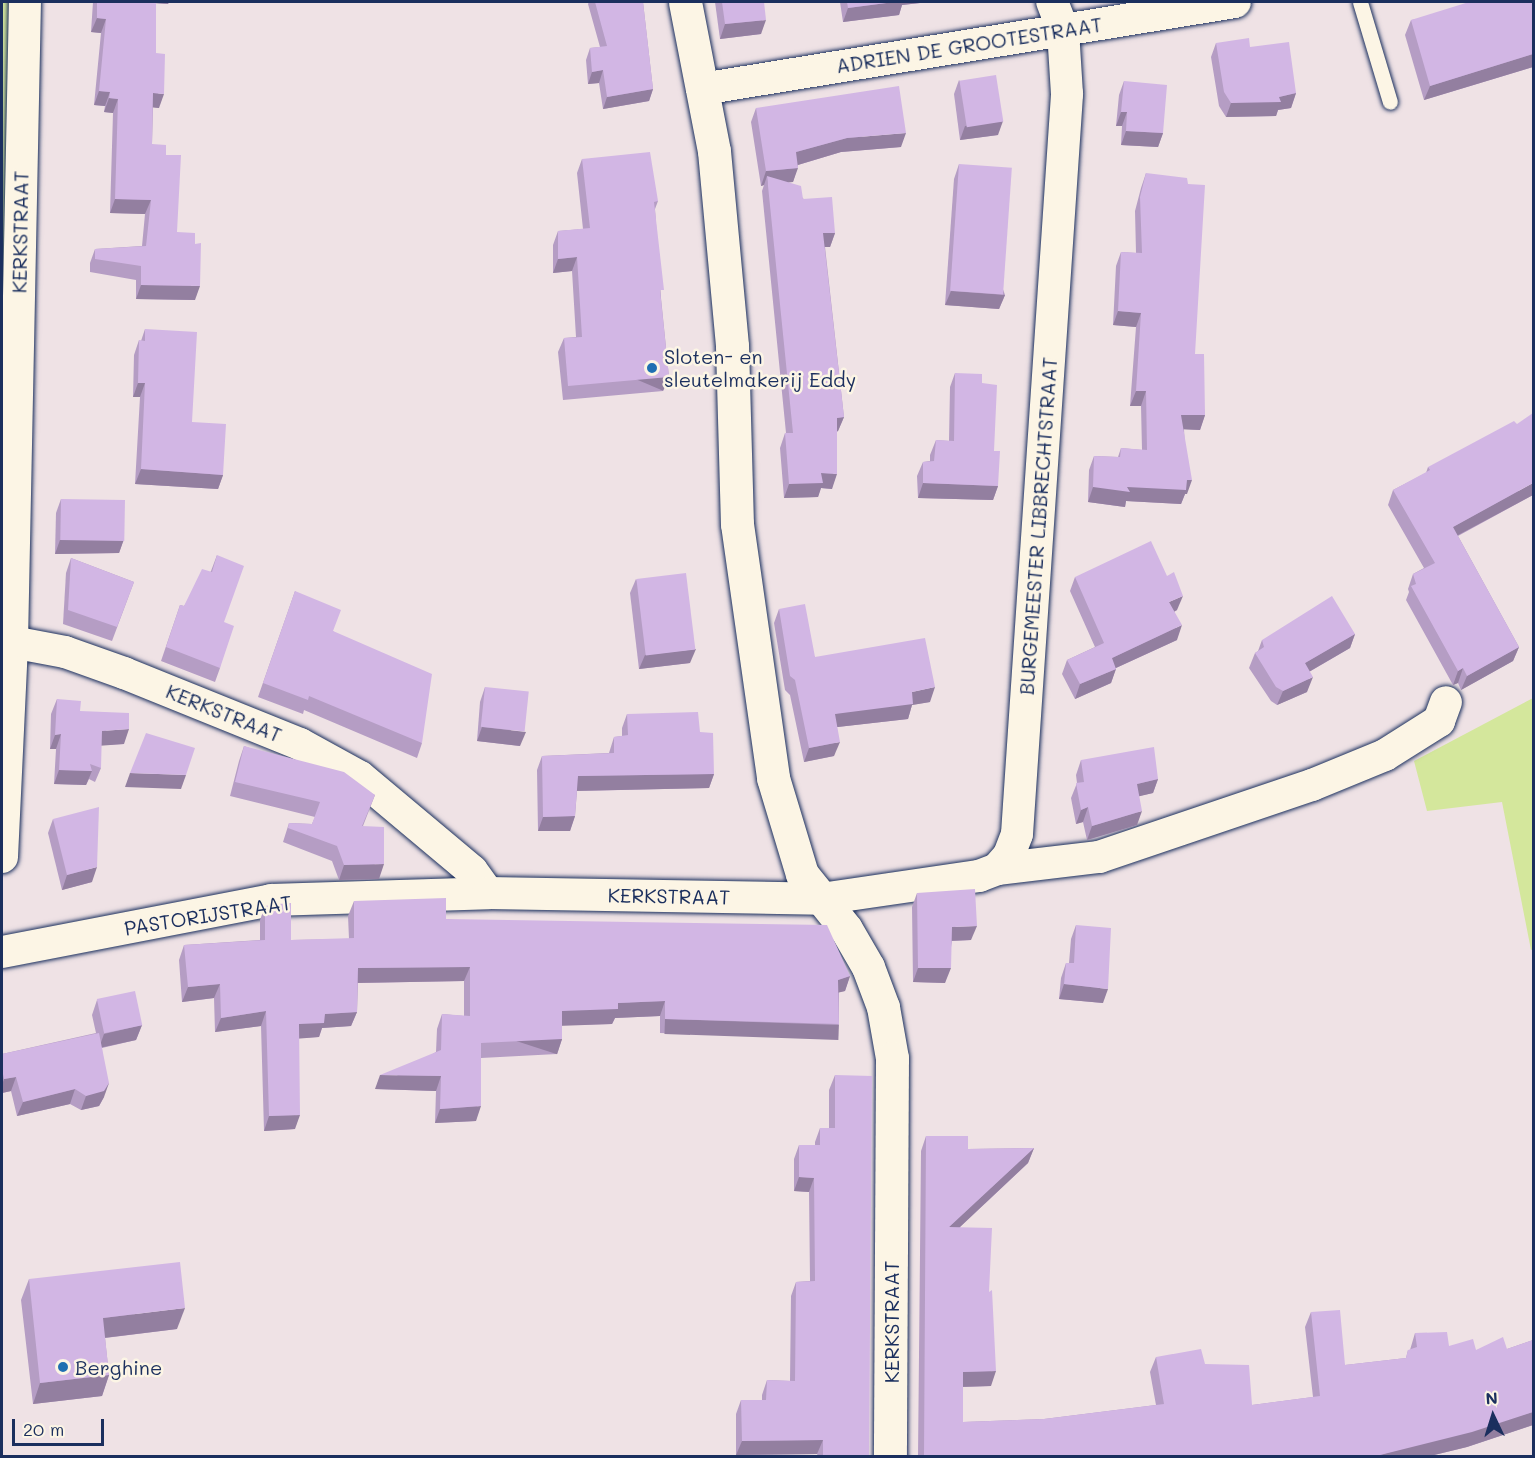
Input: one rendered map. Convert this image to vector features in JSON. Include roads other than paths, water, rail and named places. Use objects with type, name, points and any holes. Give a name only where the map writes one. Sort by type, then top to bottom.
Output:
[{"type":"street","name":"KERKSTRAAT","points":[[2,857],[12,642],[25,2]]},
{"type":"street","points":[[685,2],[714,151],[732,346],[737,524],[744,589],[779,800],[802,874],[822,899],[979,876],[997,869],[1100,857],[1312,785],[1385,755],[1439,721],[1446,702]]},
{"type":"street","name":"ADRIEN DE GROOTESTRAAT","points":[[702,89],[1057,16],[1235,2]]},
{"type":"street","name":"BURGEMEESTER LIBBRECHTSTRAAT","points":[[997,869],[1009,855],[1017,834],[1067,94],[1057,16]]},
{"type":"street","name":"KERKSTRAAT","points":[[12,642],[65,652],[105,666],[300,744],[360,777],[472,871],[488,893],[822,899],[846,929],[868,968],[883,1007],[892,1058],[890,1456]]},
{"type":"street","name":"PASTORIJSTRAAT","points":[[2,943],[271,900],[488,893]]},
{"type":"lane","points":[[1360,2],[1390,102]]},
{"type":"place","name":"Sloten- en sleutelmakerij Eddy","points":[[652,368]]},
{"type":"place","name":"Berghine","points":[[63,1367]]}]
